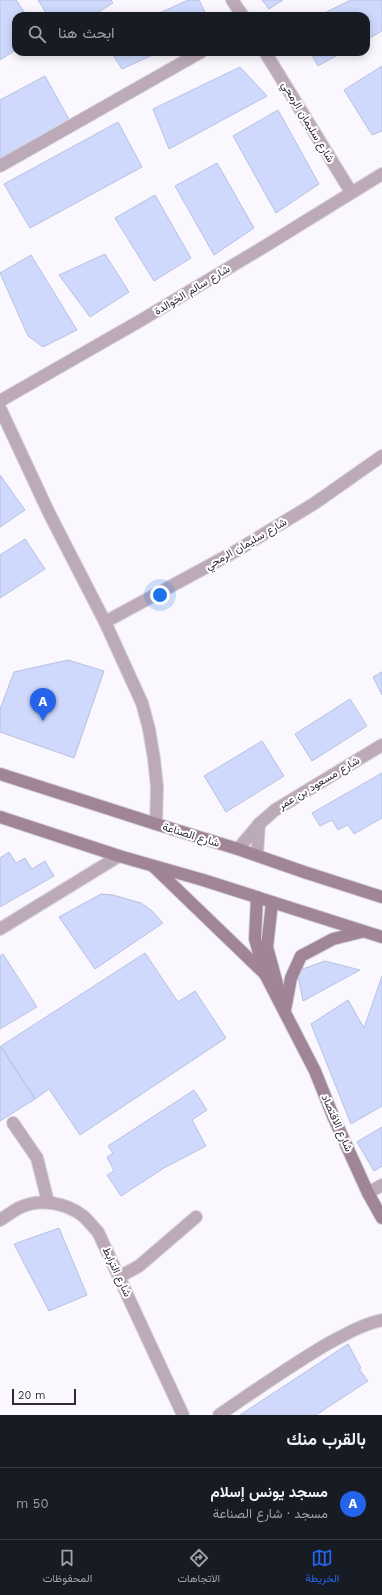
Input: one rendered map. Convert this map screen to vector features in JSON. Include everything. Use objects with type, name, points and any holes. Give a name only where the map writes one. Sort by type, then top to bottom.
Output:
[{"type":"main road","name":"شارع الصناعة","points":[[0,774],[258,855],[304,872],[382,897]]},
{"type":"main road","points":[[0,817],[119,856],[203,880],[361,932],[382,937]]},
{"type":"main road","points":[[154,866],[265,974]]},
{"type":"main road","name":"شارع الاقتصاد","points":[[257,897],[255,939],[265,974],[315,1071],[333,1116],[368,1193],[382,1218]]},
{"type":"main road","name":"شارع الاقتصاد","points":[[272,903],[267,947],[284,1010],[292,1028]]},
{"type":"main road","points":[[284,1010],[291,978],[301,956],[333,939],[361,932]]},
{"type":"street","points":[[232,0],[240,12]]},
{"type":"street","points":[[0,166],[194,56]]},
{"type":"street","name":"شارع سليمان الرمحي","points":[[267,56],[351,192]]},
{"type":"street","name":"شارع سالم الخوالدة","points":[[0,401],[138,322],[382,174]]},
{"type":"street","points":[[0,408],[49,513],[105,622],[142,703],[149,729],[154,759],[157,786],[156,824]]},
{"type":"street","name":"شارع سليمان الرمحي","points":[[105,622],[236,551],[315,502],[382,456]]},
{"type":"street","name":"شارع مسعود بن عمر","points":[[238,849],[259,824],[281,806],[382,745]]},
{"type":"street","points":[[258,855],[259,824]]},
{"type":"street","points":[[0,929],[119,856]]},
{"type":"street","points":[[13,1123],[37,1158],[48,1202]]},
{"type":"street","points":[[368,1193],[382,1185]]},
{"type":"street","name":"شارع الترابط","points":[[0,1220],[22,1206],[38,1202],[48,1202],[69,1207],[83,1216],[98,1232],[183,1415]]},
{"type":"street","points":[[120,1277],[139,1266],[196,1217]]},
{"type":"street","points":[[219,1415],[323,1346],[369,1323],[382,1320]]},
{"type":"building","points":[[0,0],[16,0],[24,12],[12,12],[12,52],[0,60]]},
{"type":"building","points":[[38,0],[111,0],[113,3],[98,12],[46,12]]},
{"type":"building","points":[[188,0],[199,0],[205,12],[162,12]]},
{"type":"building","points":[[262,0],[283,0],[269,9]]},
{"type":"building","points":[[351,0],[382,0],[382,31],[370,38],[370,12],[326,12]]},
{"type":"building","points":[[114,56],[150,56],[122,69]]},
{"type":"building","points":[[312,56],[336,56],[318,66]]},
{"type":"building","points":[[382,66],[382,131],[372,135],[344,90]]},
{"type":"building","points":[[240,67],[267,96],[169,149],[153,109]]},
{"type":"building","points":[[45,76],[70,121],[0,158],[0,100]]},
{"type":"building","points":[[278,110],[319,184],[276,213],[233,136]]},
{"type":"building","points":[[118,122],[142,167],[30,228],[4,184]]},
{"type":"building","points":[[217,163],[254,228],[214,255],[175,186]]},
{"type":"building","points":[[155,195],[191,258],[154,281],[115,218]]},
{"type":"building","points":[[105,254],[129,292],[90,317],[59,275]]},
{"type":"building","points":[[31,255],[77,330],[43,347],[28,336],[0,273]]},
{"type":"building","points":[[0,475],[25,510],[0,527]]},
{"type":"building","points":[[25,539],[45,569],[0,598],[0,555]]},
{"type":"building","points":[[68,660],[104,671],[74,758],[0,732],[0,709],[14,672]]},
{"type":"building","points":[[382,672],[382,695],[373,677]]},
{"type":"building","points":[[350,699],[367,726],[312,761],[295,734]]},
{"type":"building","points":[[262,741],[284,776],[226,812],[204,776]]},
{"type":"building","points":[[382,773],[382,818],[354,834],[348,825],[338,830],[332,820],[320,826],[312,813]]},
{"type":"building","points":[[9,852],[16,863],[25,858],[32,869],[45,861],[54,876],[0,907],[0,858]]},
{"type":"building","points":[[101,894],[113,895],[141,903],[151,910],[163,923],[95,969],[59,917]]},
{"type":"building","points":[[145,953],[178,1002],[195,991],[226,1038],[80,1135],[49,1089],[35,1099],[1,1046]]},
{"type":"building","points":[[3,954],[37,1007],[0,1029],[0,956]]},
{"type":"building","points":[[325,961],[360,970],[303,1001],[297,971]]},
{"type":"building","points":[[382,976],[382,1106],[351,1124],[311,1024],[348,1000],[364,1028]]},
{"type":"building","points":[[0,1046],[35,1099],[0,1121]]},
{"type":"building","points":[[194,1090],[207,1110],[192,1120],[206,1146],[164,1168],[121,1196],[107,1175],[114,1171],[107,1157],[113,1153],[108,1146]]},
{"type":"building","points":[[382,1127],[382,1166],[374,1171],[357,1142]]},
{"type":"building","points":[[59,1228],[87,1295],[49,1311],[14,1244]]},
{"type":"building","points":[[348,1344],[361,1368],[359,1369],[368,1381],[316,1415],[240,1415]]},
{"type":"place","name":"مسجد يونس إسلام","points":[[43,721]]}]
